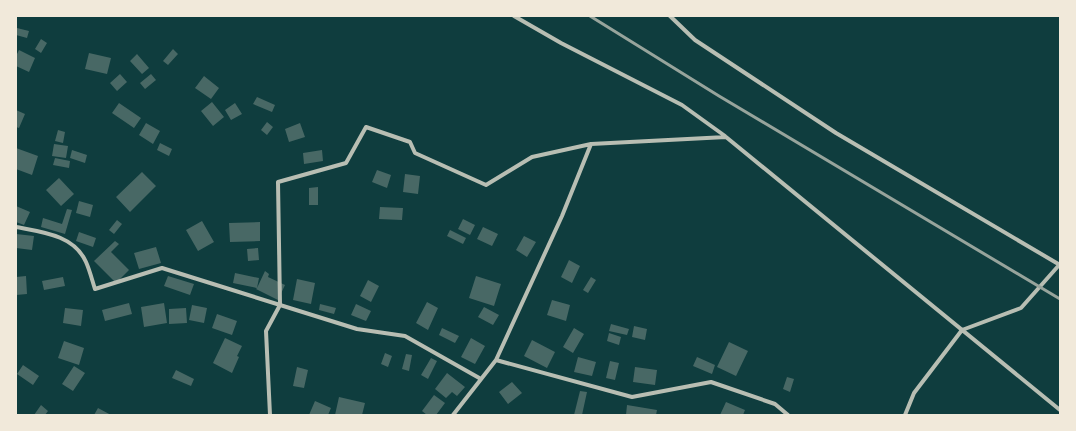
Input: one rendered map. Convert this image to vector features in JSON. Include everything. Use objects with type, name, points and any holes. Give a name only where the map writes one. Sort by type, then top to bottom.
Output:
[{"type":"street","points":[[514,16],[561,43],[682,105],[726,137],[1060,410]]},
{"type":"street","points":[[670,16],[695,40],[836,133],[1060,264],[1021,308],[962,330],[914,394],[904,415]]},
{"type":"street","points":[[270,415],[266,331],[280,305],[278,182],[346,162],[366,127],[410,142],[415,153],[486,185],[532,157],[591,144],[726,137]]},
{"type":"street","points":[[453,415],[496,360],[562,216],[591,144]]},
{"type":"street","points":[[16,227],[51,234],[75,247],[86,261],[95,289],[162,268],[357,329],[405,336],[481,379]]},
{"type":"street","points":[[496,360],[632,397],[711,382],[775,404],[787,415]]},
{"type":"building","points":[[17,28],[29,31],[27,38],[16,35]]},
{"type":"building","points":[[41,39],[47,43],[41,53],[35,49]]},
{"type":"building","points":[[173,49],[178,54],[168,65],[163,61]]},
{"type":"building","points":[[19,50],[35,58],[29,72],[16,66],[16,56]]},
{"type":"building","points":[[89,53],[111,58],[107,74],[85,69]]},
{"type":"building","points":[[137,54],[149,68],[142,74],[130,61]]},
{"type":"building","points":[[120,74],[127,82],[117,91],[110,83]]},
{"type":"building","points":[[151,74],[156,80],[145,89],[140,83]]},
{"type":"building","points":[[204,76],[219,88],[211,99],[195,88]]},
{"type":"building","points":[[257,97],[275,105],[272,112],[253,104]]},
{"type":"building","points":[[212,102],[224,117],[213,126],[201,111]]},
{"type":"building","points":[[119,103],[141,118],[134,128],[112,113]]},
{"type":"building","points":[[235,103],[242,114],[231,120],[225,110]]},
{"type":"building","points":[[16,110],[25,114],[19,128],[16,127]]},
{"type":"building","points":[[267,122],[273,127],[267,135],[261,130]]},
{"type":"building","points":[[146,123],[160,131],[153,144],[139,135]]},
{"type":"building","points":[[300,123],[305,137],[289,142],[285,129]]},
{"type":"building","points":[[58,130],[65,132],[63,143],[55,141]]},
{"type":"building","points":[[160,143],[172,149],[169,156],[157,150]]},
{"type":"building","points":[[54,144],[68,146],[66,158],[52,156]]},
{"type":"building","points":[[16,148],[38,156],[32,175],[16,169]]},
{"type":"building","points":[[72,150],[87,155],[85,163],[70,158]]},
{"type":"building","points":[[322,150],[323,161],[304,164],[303,153]]},
{"type":"building","points":[[55,158],[70,161],[69,168],[53,165]]},
{"type":"building","points":[[377,170],[391,175],[387,188],[372,182]]},
{"type":"building","points":[[142,172],[156,186],[130,212],[116,197]]},
{"type":"building","points":[[405,174],[420,176],[418,194],[403,192]]},
{"type":"building","points":[[59,178],[74,194],[61,206],[46,190]]},
{"type":"building","points":[[318,187],[318,205],[309,205],[309,188]]},
{"type":"building","points":[[79,201],[93,205],[90,217],[76,213]]},
{"type":"building","points":[[16,206],[30,212],[24,225],[16,222]]},
{"type":"building","points":[[380,207],[403,208],[402,220],[379,219]]},
{"type":"building","points":[[67,209],[72,210],[65,234],[41,227],[43,218],[62,224]]},
{"type":"building","points":[[463,219],[475,225],[470,235],[458,229]]},
{"type":"building","points":[[117,220],[122,224],[114,234],[109,230]]},
{"type":"building","points":[[202,221],[214,242],[198,251],[186,230]]},
{"type":"building","points":[[260,222],[260,241],[230,242],[229,223]]},
{"type":"building","points":[[483,227],[498,234],[492,246],[477,239]]},
{"type":"building","points":[[450,230],[466,238],[463,244],[447,236]]},
{"type":"building","points":[[79,232],[96,238],[93,247],[76,241]]},
{"type":"building","points":[[16,234],[34,236],[32,250],[16,248]]},
{"type":"building","points":[[524,236],[536,242],[527,257],[516,250]]},
{"type":"building","points":[[115,241],[119,244],[111,252],[129,270],[116,283],[94,261]]},
{"type":"building","points":[[156,247],[161,263],[139,269],[134,253]]},
{"type":"building","points":[[258,248],[259,260],[248,261],[247,249]]},
{"type":"building","points":[[569,260],[580,266],[572,283],[561,277]]},
{"type":"building","points":[[265,271],[269,274],[268,277],[285,285],[278,300],[256,289]]},
{"type":"building","points":[[235,273],[259,278],[257,288],[233,283]]},
{"type":"building","points":[[26,276],[27,294],[16,295],[16,277]]},
{"type":"building","points":[[168,276],[194,284],[190,295],[164,286]]},
{"type":"building","points":[[476,276],[501,284],[494,306],[469,298]]},
{"type":"building","points":[[63,277],[65,286],[44,290],[42,281]]},
{"type":"building","points":[[591,277],[596,280],[588,293],[583,290]]},
{"type":"building","points":[[297,279],[315,283],[311,304],[293,300]]},
{"type":"building","points":[[368,280],[379,286],[371,302],[360,296]]},
{"type":"building","points":[[552,300],[570,305],[566,321],[547,315]]},
{"type":"building","points":[[427,302],[438,308],[428,330],[416,323]]},
{"type":"building","points":[[129,303],[132,314],[105,321],[102,310]]},
{"type":"building","points":[[164,303],[167,323],[144,327],[141,307]]},
{"type":"building","points":[[320,304],[336,308],[334,314],[319,310]]},
{"type":"building","points":[[356,304],[371,311],[366,321],[351,315]]},
{"type":"building","points":[[192,305],[207,308],[204,323],[189,320]]},
{"type":"building","points":[[484,307],[499,315],[493,325],[478,317]]},
{"type":"building","points":[[65,308],[83,310],[81,326],[63,323]]},
{"type":"building","points":[[186,308],[187,323],[169,324],[169,309]]},
{"type":"building","points":[[217,314],[237,321],[232,335],[212,328]]},
{"type":"building","points":[[611,324],[629,329],[627,335],[609,331]]},
{"type":"building","points":[[634,326],[647,329],[645,340],[632,337]]},
{"type":"building","points":[[442,328],[459,336],[455,343],[439,335]]},
{"type":"building","points":[[574,328],[584,334],[573,353],[563,347]]},
{"type":"building","points":[[609,333],[621,337],[619,345],[607,341]]},
{"type":"building","points":[[225,338],[242,346],[237,356],[239,357],[232,373],[213,363]]},
{"type":"building","points":[[471,338],[485,346],[475,364],[461,357]]},
{"type":"building","points":[[532,340],[555,352],[547,368],[524,356]]},
{"type":"building","points":[[64,341],[84,348],[79,365],[58,358]]},
{"type":"building","points":[[729,342],[748,351],[736,376],[717,367]]},
{"type":"building","points":[[385,353],[392,356],[388,367],[381,364]]},
{"type":"building","points":[[406,354],[412,355],[409,371],[402,369]]},
{"type":"building","points":[[578,357],[596,362],[592,376],[574,372]]},
{"type":"building","points":[[697,357],[715,365],[712,374],[693,366]]},
{"type":"building","points":[[431,358],[437,361],[428,379],[421,375]]},
{"type":"building","points":[[610,361],[619,363],[615,380],[606,378]]},
{"type":"building","points":[[23,365],[39,376],[33,385],[17,374]]},
{"type":"building","points":[[74,366],[85,373],[73,391],[62,384]]},
{"type":"building","points":[[297,367],[308,370],[304,388],[293,386]]},
{"type":"building","points":[[635,367],[657,370],[655,385],[633,382]]},
{"type":"building","points":[[176,370],[194,379],[191,386],[172,378]]},
{"type":"building","points":[[447,373],[465,387],[457,396],[452,392],[446,398],[435,389]]},
{"type":"building","points":[[787,377],[794,379],[790,392],[783,389]]},
{"type":"building","points":[[512,382],[522,393],[508,404],[499,392]]},
{"type":"building","points":[[580,391],[587,392],[582,415],[574,415]]},
{"type":"building","points":[[434,395],[445,403],[436,415],[427,415],[422,411]]},
{"type":"building","points":[[339,397],[365,403],[362,415],[335,415]]},
{"type":"building","points":[[315,401],[331,408],[328,415],[309,415]]},
{"type":"building","points":[[726,402],[745,410],[743,415],[720,415]]},
{"type":"building","points":[[41,405],[48,411],[45,415],[34,415]]},
{"type":"building","points":[[627,405],[657,410],[656,415],[626,415]]},
{"type":"building","points":[[98,408],[111,415],[94,415]]},
{"type":"railway","points":[[590,16],[719,96],[1060,299]]}]
